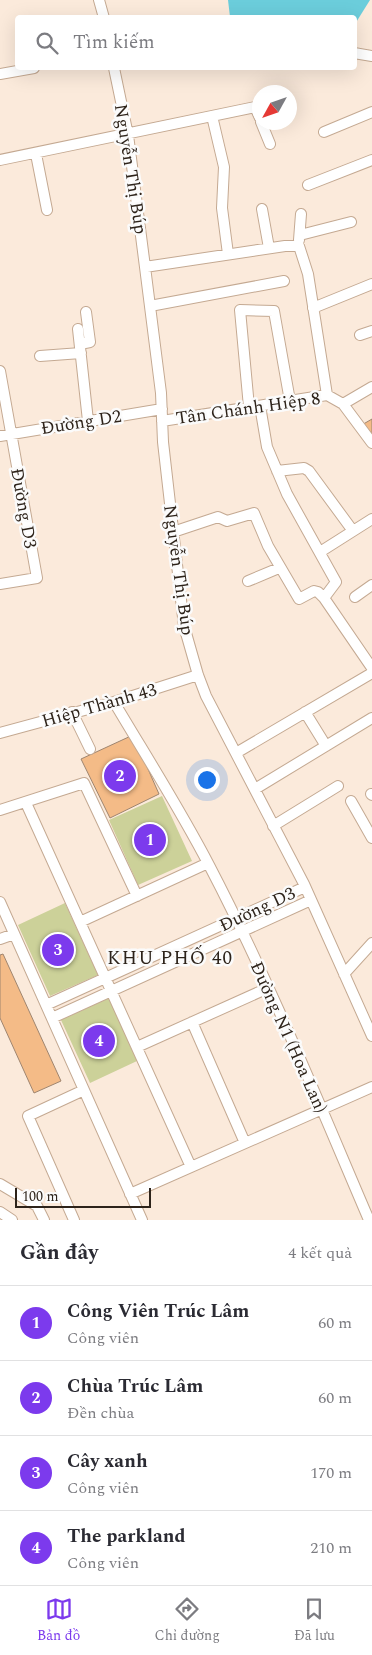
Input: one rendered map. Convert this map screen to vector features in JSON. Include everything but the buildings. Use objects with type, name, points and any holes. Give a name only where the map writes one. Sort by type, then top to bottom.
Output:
[{"type":"street","points":[[99,0],[103,15]]},
{"type":"street","points":[[357,53],[371,53]]},
{"type":"street","points":[[0,74],[23,70]]},
{"type":"street","name":"Nguyễn Thị Búp","points":[[114,70],[128,135],[150,306],[184,626],[198,675],[305,887],[372,1036]]},
{"type":"street","points":[[0,160],[128,135],[252,108]]},
{"type":"street","points":[[324,132],[372,112]]},
{"type":"street","points":[[212,116],[224,167],[222,208],[228,254]]},
{"type":"street","points":[[264,130],[270,144]]},
{"type":"street","points":[[36,154],[48,210]]},
{"type":"street","points":[[308,185],[372,160]]},
{"type":"street","points":[[262,210],[269,248]]},
{"type":"street","points":[[301,214],[299,246],[308,274],[327,395]]},
{"type":"street","points":[[300,235],[351,222]]},
{"type":"street","points":[[145,267],[269,248],[299,246]]},
{"type":"street","points":[[150,306],[284,281]]},
{"type":"street","points":[[313,308],[372,284]]},
{"type":"street","points":[[249,407],[240,310],[274,312],[290,401]]},
{"type":"street","points":[[40,356],[80,348],[90,342],[86,312]]},
{"type":"street","points":[[78,330],[88,421]]},
{"type":"street","points":[[360,336],[372,331]]},
{"type":"street","name":"Đường D3","points":[[0,372],[5,435],[37,578],[0,584]]},
{"type":"street","points":[[343,404],[372,387]]},
{"type":"street","name":"Tân Chánh Hiệp 8","points":[[162,421],[327,395],[343,404],[372,443]]},
{"type":"street","points":[[260,406],[267,447],[277,471],[287,494],[336,582],[324,598]]},
{"type":"street","name":"Đường D2","points":[[5,435],[162,409]]},
{"type":"street","points":[[277,471],[304,468],[309,471],[353,531]]},
{"type":"street","points":[[173,532],[218,517],[230,520],[254,513],[279,568],[299,599],[314,591],[318,592],[372,668]]},
{"type":"street","points":[[320,552],[372,519]]},
{"type":"street","points":[[248,581],[279,568]]},
{"type":"street","points":[[355,597],[372,585]]},
{"type":"street","points":[[236,753],[372,673]]},
{"type":"street","name":"Hiệp Thành 43","points":[[0,733],[114,702],[198,675]]},
{"type":"street","name":"Đường N1 (Hoa Lan)","points":[[114,702],[208,863],[242,931],[322,1109],[369,1220]]},
{"type":"street","points":[[72,712],[90,748]]},
{"type":"street","points":[[305,712],[326,746]]},
{"type":"street","points":[[254,789],[326,746],[355,726],[372,718]]},
{"type":"street","points":[[0,810],[84,783],[137,896]]},
{"type":"street","points":[[273,826],[338,786]]},
{"type":"street","points":[[351,801],[372,838]]},
{"type":"street","points":[[26,802],[191,1167]]},
{"type":"street","points":[[80,922],[208,863]]},
{"type":"street","name":"Đường D3","points":[[46,1005],[305,887]]},
{"type":"street","name":"Đường D3","points":[[52,1018],[310,900]]},
{"type":"street","points":[[0,902],[142,1220]]},
{"type":"street","points":[[0,939],[14,934]]},
{"type":"street","points":[[344,974],[372,943]]},
{"type":"street","points":[[137,1047],[268,988]]},
{"type":"street","points":[[192,1022],[245,1143]]},
{"type":"street","points":[[130,1194],[372,1087]]},
{"type":"street","points":[[74,1220],[28,1116],[84,1090]]},
{"type":"street","points":[[0,1184],[38,1206],[44,1220]]},
{"type":"street","points":[[0,1212],[12,1220]]},
{"type":"green space","points":[[162,796],[192,861],[138,885],[109,820]]},
{"type":"green space","points":[[65,903],[98,975],[50,996],[18,925]]},
{"type":"green space","points":[[109,998],[137,1061],[90,1083],[61,1020]]},
{"type":"water","points":[[228,0],[370,0],[357,21],[357,15],[230,15]]},
{"type":"place","name":"Chùa Trúc Lâm","points":[[120,776]]},
{"type":"place","name":"Công Viên Trúc Lâm","points":[[150,840]]},
{"type":"place","name":"Cây xanh","points":[[58,950]]},
{"type":"place","name":"The parkland","points":[[99,1041]]},
{"type":"district","name":"KHU PHỐ 40","points":[[170,957]]}]
